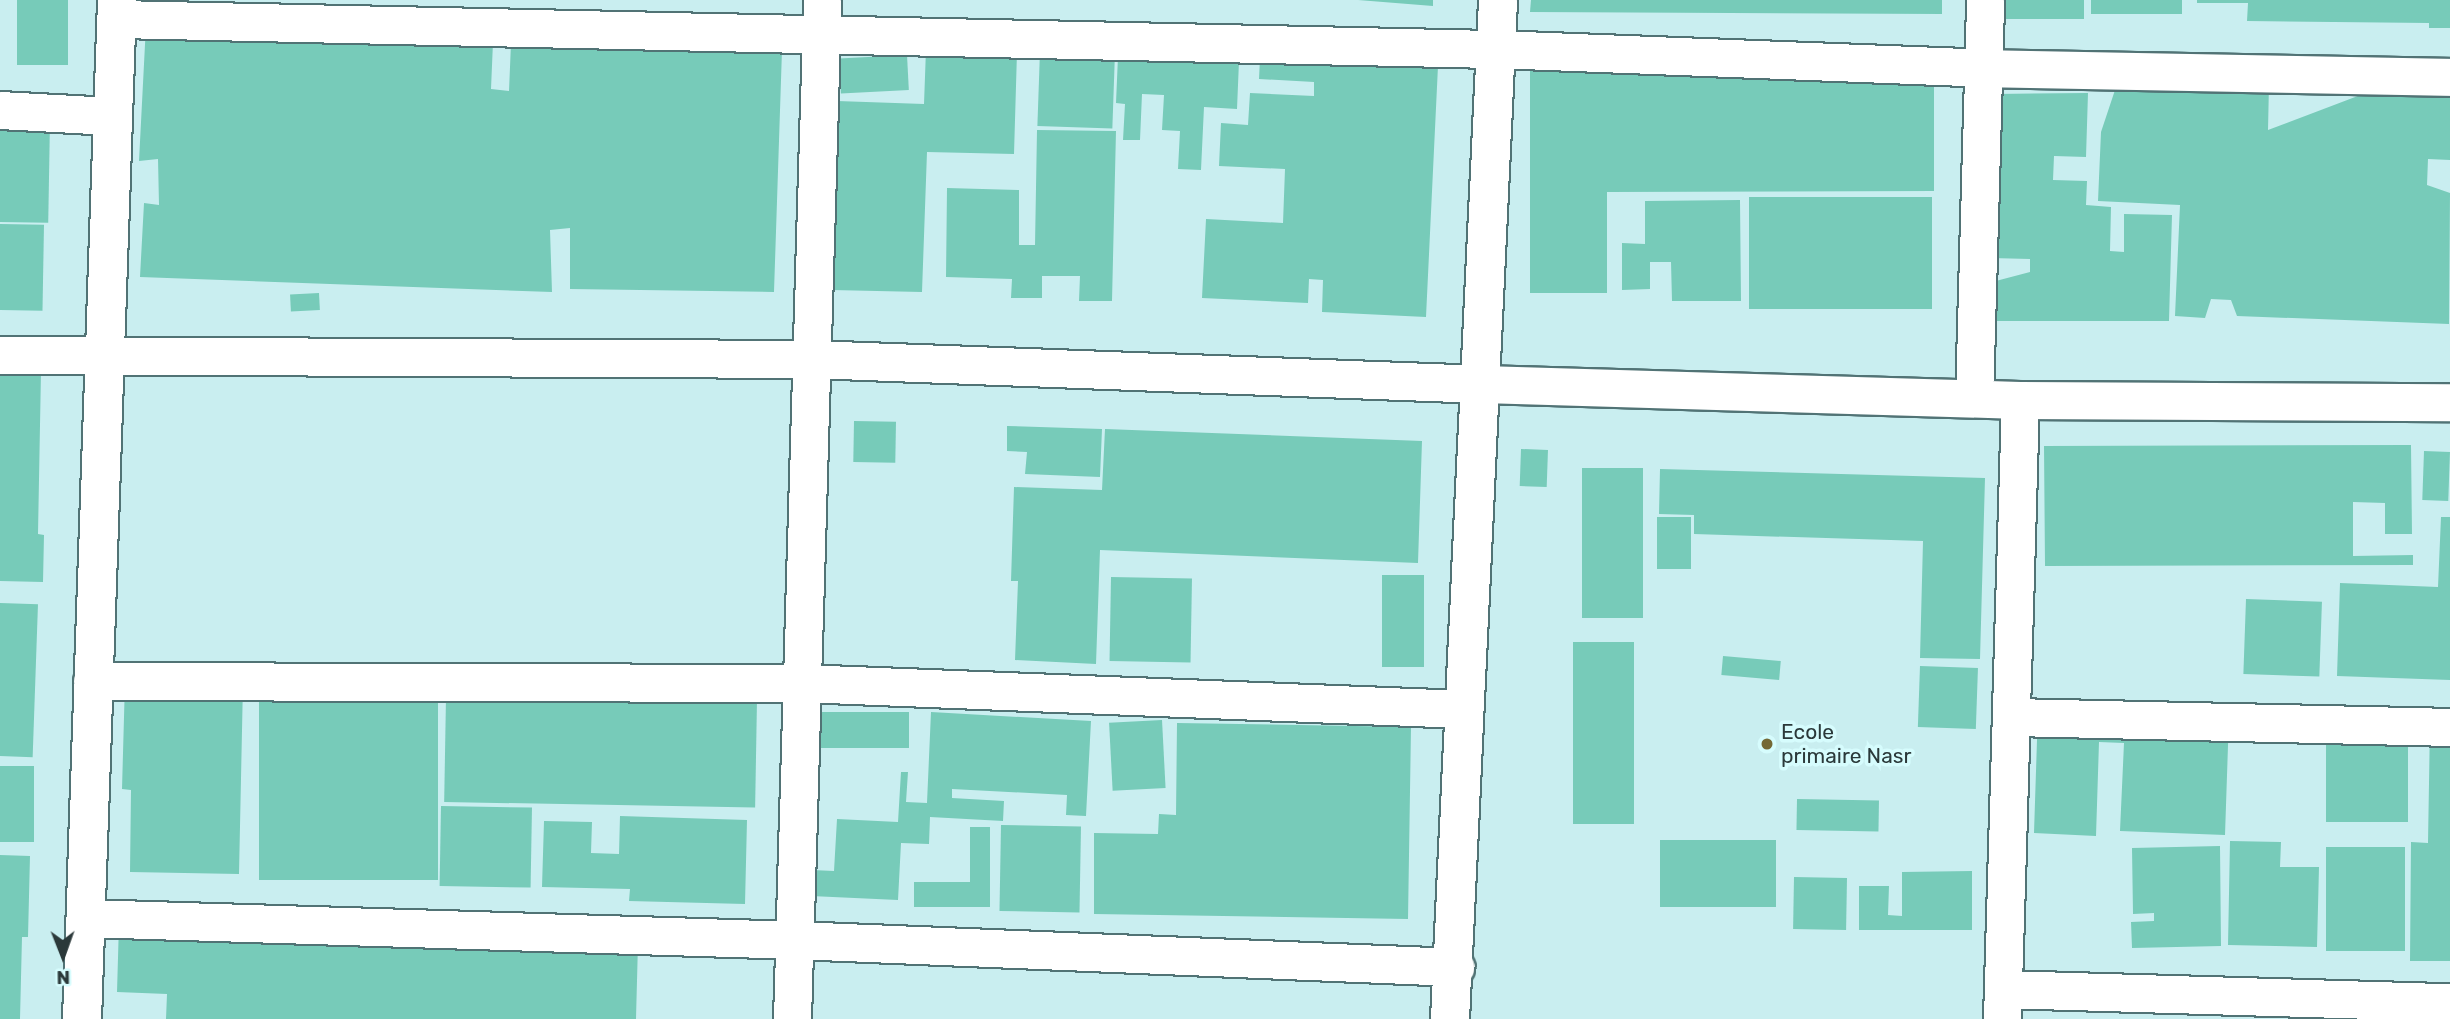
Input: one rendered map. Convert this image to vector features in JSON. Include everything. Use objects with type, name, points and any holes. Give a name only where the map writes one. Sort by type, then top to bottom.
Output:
[{"type":"street","points":[[1450,1019],[1455,967],[1464,709],[1482,384],[1498,0]]},
{"type":"street","points":[[1974,398],[1985,0]]},
{"type":"street","points":[[82,1019],[92,681],[107,356],[111,116],[117,9],[821,18],[1982,68],[2450,78]]},
{"type":"street","points":[[792,1019],[821,18]]},
{"type":"street","points":[[0,110],[111,116]]},
{"type":"street","points":[[0,355],[811,359],[1482,384],[2020,400],[2450,402]]},
{"type":"street","points":[[2020,400],[2002,1004],[2437,1007]]},
{"type":"street","points":[[92,681],[801,683],[1464,709]]},
{"type":"street","points":[[2011,717],[2450,727]]},
{"type":"street","points":[[85,918],[796,940],[1455,967]]},
{"type":"building","points":[[17,0],[68,0],[68,65],[17,65]]},
{"type":"building","points":[[1358,0],[1433,0],[1433,6]]},
{"type":"building","points":[[1531,0],[1942,0],[1942,14],[1530,12]]},
{"type":"building","points":[[1994,0],[2084,0],[2084,19],[1994,19]]},
{"type":"building","points":[[2091,0],[2182,0],[2182,14],[2091,14]]},
{"type":"building","points":[[2197,0],[2450,0],[2450,28],[2429,28],[2429,23],[2247,21],[2248,3],[2197,3]]},
{"type":"building","points":[[146,25],[493,42],[491,89],[509,91],[511,43],[782,50],[774,292],[570,289],[570,228],[550,230],[552,292],[140,277],[144,203],[159,205],[158,159],[139,161]]},
{"type":"building","points":[[926,49],[1017,52],[1014,154],[927,152],[922,292],[832,290],[837,101],[924,104]]},
{"type":"building","points":[[1040,51],[1115,54],[1112,129],[1037,126]]},
{"type":"building","points":[[907,55],[909,90],[841,94],[839,59]]},
{"type":"building","points":[[1118,56],[1239,61],[1237,109],[1204,107],[1201,170],[1178,169],[1180,131],[1162,130],[1164,95],[1142,94],[1140,140],[1123,140],[1125,104],[1116,103]]},
{"type":"building","points":[[1260,58],[1438,66],[1426,317],[1322,312],[1323,280],[1309,279],[1308,303],[1202,298],[1206,219],[1283,223],[1285,169],[1219,166],[1221,123],[1248,125],[1250,93],[1314,96],[1314,82],[1259,79]]},
{"type":"building","points":[[2450,61],[2450,160],[2428,159],[2427,185],[2450,193],[2449,324],[2237,316],[2231,300],[2211,299],[2205,318],[2175,316],[2180,205],[2098,201],[2101,132],[2119,78],[2269,84],[2268,130]]},
{"type":"building","points":[[1912,67],[1912,86],[1934,85],[1934,191],[1607,192],[1607,293],[1530,293],[1530,68]]},
{"type":"building","points":[[2088,93],[2086,157],[2054,156],[2053,180],[2087,181],[2086,205],[2111,207],[2110,251],[2124,252],[2124,214],[2172,215],[2169,321],[1992,321],[1992,282],[2030,272],[2030,259],[1991,258],[1995,94]]},
{"type":"building","points":[[0,120],[50,121],[48,223],[0,222]]},
{"type":"building","points":[[1037,130],[1116,131],[1112,301],[1079,301],[1080,276],[1042,276],[1042,298],[1011,298],[1012,279],[946,277],[947,188],[1019,190],[1019,245],[1035,245]]},
{"type":"building","points":[[1749,197],[1932,197],[1932,309],[1749,309]]},
{"type":"building","points":[[1740,200],[1741,301],[1672,301],[1671,262],[1650,262],[1650,289],[1622,290],[1622,243],[1645,244],[1645,201]]},
{"type":"building","points":[[0,224],[44,225],[42,311],[0,310]]},
{"type":"building","points":[[319,293],[320,310],[291,311],[290,295]]},
{"type":"building","points":[[0,371],[41,371],[38,534],[44,535],[43,582],[0,581]]},
{"type":"building","points":[[854,421],[896,422],[895,463],[853,462]]},
{"type":"building","points":[[1007,426],[1102,429],[1100,477],[1025,474],[1027,452],[1007,451]]},
{"type":"building","points":[[1105,429],[1422,441],[1418,563],[1100,550],[1096,664],[1015,660],[1018,581],[1011,581],[1014,487],[1102,490]]},
{"type":"building","points":[[2411,445],[2412,534],[2385,534],[2385,503],[2353,502],[2353,556],[2413,555],[2413,565],[2045,566],[2044,446]]},
{"type":"building","points":[[1521,449],[1548,450],[1547,487],[1520,486]]},
{"type":"building","points":[[2424,451],[2450,452],[2448,501],[2422,500]]},
{"type":"building","points":[[1582,468],[1643,468],[1643,618],[1582,618]]},
{"type":"building","points":[[1660,469],[1985,478],[1980,659],[1920,658],[1923,541],[1694,534],[1694,515],[1659,514]]},
{"type":"building","points":[[1657,517],[1691,517],[1691,569],[1657,569]]},
{"type":"building","points":[[2441,517],[2450,517],[2450,680],[2337,676],[2340,583],[2438,587]]},
{"type":"building","points":[[1382,575],[1424,575],[1424,667],[1382,667]]},
{"type":"building","points":[[1111,577],[1192,578],[1191,662],[1110,661]]},
{"type":"building","points":[[2246,599],[2322,602],[2319,677],[2243,674]]},
{"type":"building","points":[[0,603],[38,604],[33,757],[0,756]]},
{"type":"building","points":[[1573,642],[1634,642],[1634,824],[1573,824]]},
{"type":"building","points":[[1723,656],[1781,661],[1779,680],[1721,675]]},
{"type":"building","points":[[1920,666],[1978,668],[1976,729],[1918,727]]},
{"type":"building","points":[[125,681],[243,683],[239,874],[130,872],[131,790],[122,789]]},
{"type":"building","points":[[259,695],[438,695],[438,880],[259,880]]},
{"type":"building","points":[[446,697],[757,702],[755,807],[444,802]]},
{"type":"building","points":[[2038,709],[2229,716],[2225,835],[2120,831],[2124,743],[2099,742],[2096,836],[2034,833]]},
{"type":"building","points":[[813,712],[909,712],[909,748],[813,748]]},
{"type":"building","points":[[931,712],[1091,721],[1086,816],[1066,815],[1067,795],[952,789],[952,798],[1004,801],[1003,821],[930,817],[929,844],[901,843],[898,900],[811,896],[812,870],[834,871],[837,819],[898,822],[901,772],[908,772],[906,802],[927,803]]},
{"type":"building","points":[[1162,720],[1166,788],[1113,791],[1109,723]]},
{"type":"building","points":[[1177,723],[1411,727],[1408,919],[1094,914],[1094,833],[1158,834],[1159,814],[1176,815]]},
{"type":"building","points":[[2430,723],[2450,723],[2450,961],[2410,961],[2411,842],[2428,843]]},
{"type":"building","points":[[2326,730],[2408,730],[2408,822],[2326,822]]},
{"type":"building","points":[[0,766],[34,766],[34,842],[0,842]]},
{"type":"building","points":[[1797,799],[1879,800],[1878,831],[1796,830]]},
{"type":"building","points":[[441,806],[532,808],[531,888],[440,886]]},
{"type":"building","points":[[620,816],[747,820],[745,904],[629,901],[630,889],[542,887],[544,821],[592,822],[591,853],[619,854]]},
{"type":"building","points":[[1001,825],[1081,826],[1079,912],[999,911]]},
{"type":"building","points":[[970,827],[990,827],[990,907],[914,907],[914,882],[970,882]]},
{"type":"building","points":[[1660,840],[1776,840],[1776,907],[1660,907]]},
{"type":"building","points":[[2230,841],[2281,842],[2280,867],[2319,867],[2317,947],[2228,945]]},
{"type":"building","points":[[2220,846],[2221,946],[2132,948],[2131,922],[2154,921],[2154,913],[2133,914],[2132,848]]},
{"type":"building","points":[[2326,847],[2405,847],[2405,951],[2326,951]]},
{"type":"building","points":[[0,855],[30,856],[28,937],[22,937],[20,1019],[0,1019]]},
{"type":"building","points":[[1972,871],[1972,930],[1859,930],[1859,886],[1889,886],[1888,915],[1902,916],[1902,872]]},
{"type":"building","points":[[1794,877],[1847,878],[1846,930],[1793,929]]},
{"type":"building","points":[[119,923],[638,943],[636,1019],[166,1019],[167,994],[117,992]]},
{"type":"place","name":"Ecole primaire Nasr","points":[[1767,744]]}]
